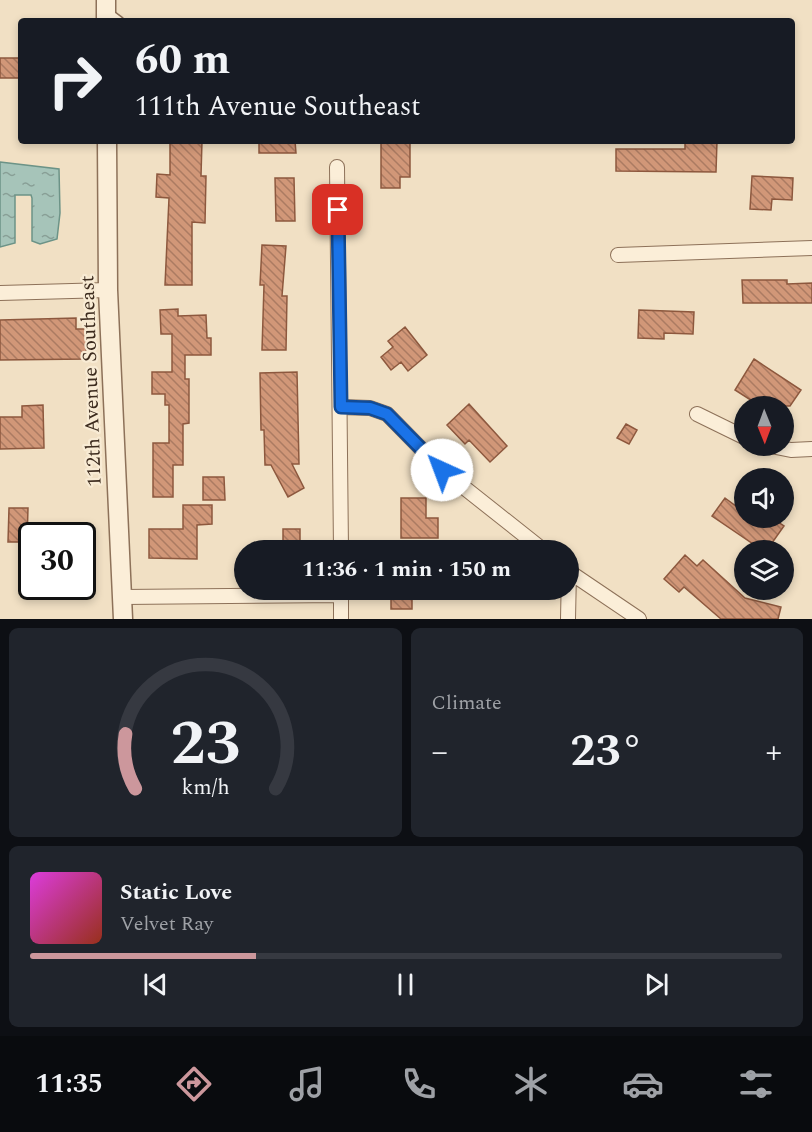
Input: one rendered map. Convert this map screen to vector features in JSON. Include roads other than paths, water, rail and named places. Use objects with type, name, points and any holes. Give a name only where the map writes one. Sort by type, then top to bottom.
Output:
[{"type":"street","name":"112th Avenue Southeast","points":[[107,144],[108,290],[123,619]]},
{"type":"street","points":[[337,167],[341,540]]},
{"type":"street","points":[[618,255],[812,248]]},
{"type":"street","points":[[0,293],[108,290]]},
{"type":"street","points":[[341,407],[370,408],[387,414],[442,470],[530,540]]},
{"type":"street","points":[[697,414],[734,432]]},
{"type":"street","points":[[794,450],[812,449]]},
{"type":"street","points":[[579,578],[639,619]]},
{"type":"street","points":[[123,597],[234,594]]},
{"type":"street","points":[[341,619],[342,600]]},
{"type":"street","points":[[568,600],[568,619]]},
{"type":"water","points":[[0,162],[59,169],[60,213],[57,239],[40,244],[32,241],[31,195],[15,195],[15,243],[0,247]]}]
